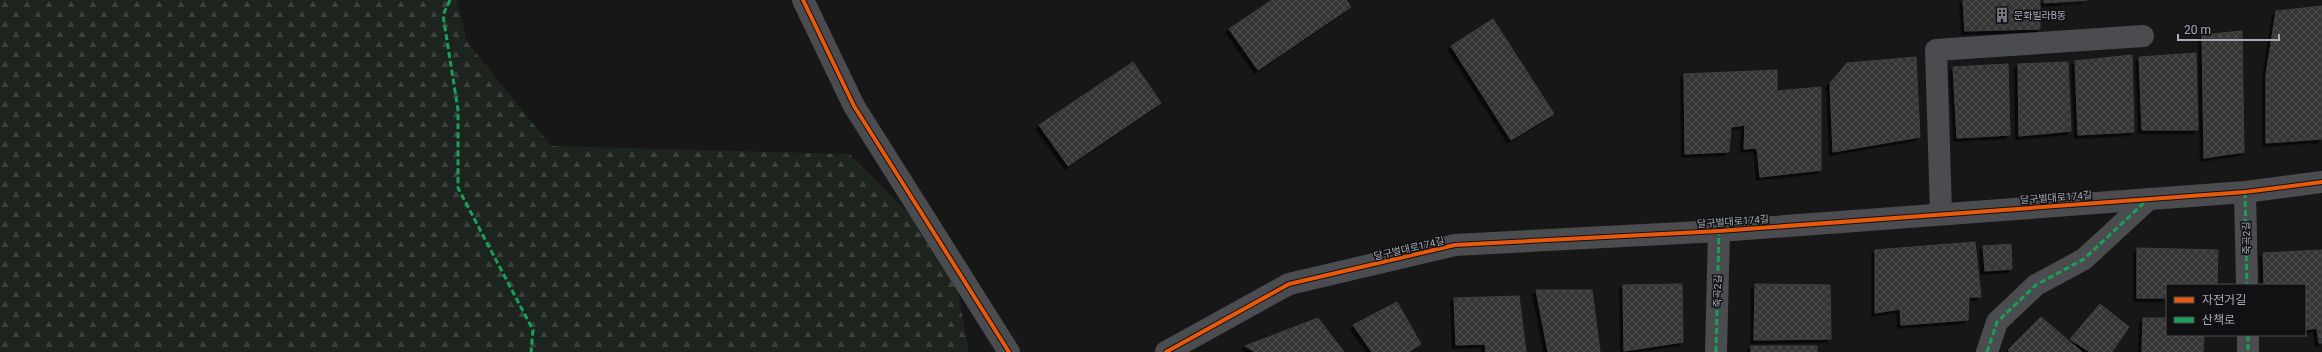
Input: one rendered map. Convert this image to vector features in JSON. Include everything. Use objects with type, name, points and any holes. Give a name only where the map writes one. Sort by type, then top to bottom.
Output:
[{"type":"street","points":[[803,0],[854,106],[1009,352]]},
{"type":"street","points":[[1941,213],[1936,50],[2144,36]]},
{"type":"street","name":"달구벌대로174길","points":[[1166,352],[1289,284],[1455,245],[1718,231],[1941,213],[2245,192],[2322,182]]},
{"type":"street","name":"죽곡2길","points":[[2245,192],[2247,284]]},
{"type":"street","points":[[1987,352],[1997,322],[2036,285],[2084,258],[2149,199]]},
{"type":"street","name":"죽곡2길","points":[[1716,352],[1718,231]]},
{"type":"street","points":[[2248,336],[2248,352]]},
{"type":"green space","points":[[0,0],[457,0],[467,42],[551,146],[849,154],[951,255],[969,352],[0,352]]},
{"type":"building","points":[[1272,0],[1346,0],[1351,7],[1258,70],[1229,29]]},
{"type":"building","name":"문화빌라B동","points":[[1963,0],[2040,0],[2040,29],[1965,31]]},
{"type":"building","points":[[2044,0],[2087,0],[2044,3]]},
{"type":"building","points":[[2322,6],[2322,69],[2266,75],[2276,11]]},
{"type":"building","points":[[1493,19],[1554,114],[1511,140],[1451,46]]},
{"type":"building","points":[[2242,31],[2244,152],[2204,158],[2202,35]]},
{"type":"building","points":[[2196,53],[2198,130],[2142,130],[2139,57]]},
{"type":"building","points":[[2132,55],[2134,132],[2078,135],[2075,61]]},
{"type":"building","points":[[1916,57],[1920,137],[1833,152],[1830,83],[1847,63]]},
{"type":"building","points":[[1133,62],[1161,103],[1068,166],[1039,125]]},
{"type":"building","points":[[2068,62],[2071,131],[2019,136],[2018,64]]},
{"type":"building","points":[[2008,64],[2010,135],[1957,138],[1953,67]]},
{"type":"building","points":[[2322,69],[2322,139],[2266,143],[2266,75]]},
{"type":"building","points":[[1777,70],[1777,91],[1821,87],[1821,170],[1760,177],[1757,148],[1744,149],[1745,125],[1731,127],[1729,152],[1685,154],[1684,74]]},
{"type":"building","points":[[1975,242],[1981,297],[1969,297],[1968,320],[1901,325],[1900,309],[1875,313],[1875,250]]},
{"type":"building","points":[[2011,244],[2012,269],[1985,271],[1983,246]]},
{"type":"building","points":[[2137,248],[2218,250],[2217,284],[2166,284],[2166,298],[2137,298]]},
{"type":"building","points":[[2322,250],[2322,343],[2319,343],[2317,328],[2306,330],[2306,284],[2264,284],[2263,253]]},
{"type":"building","points":[[1682,284],[1683,342],[1624,351],[1623,285]]},
{"type":"building","points":[[1755,284],[1830,285],[1831,339],[1754,340]]},
{"type":"building","points":[[1536,290],[1592,290],[1600,352],[1548,352]]},
{"type":"building","points":[[1519,296],[1526,352],[1486,352],[1485,344],[1456,345],[1454,298]]},
{"type":"building","points":[[1397,302],[1421,344],[1409,352],[1372,352],[1353,325]]},
{"type":"building","points":[[2100,304],[2129,327],[2112,352],[2090,352],[2070,339]]},
{"type":"building","points":[[2041,317],[2082,352],[2010,352],[2008,350]]},
{"type":"building","points":[[1318,318],[1344,352],[1255,352],[1245,346]]},
{"type":"building","points":[[2143,318],[2166,318],[2166,336],[2204,336],[2203,352],[2142,352]]},
{"type":"building","points":[[1751,346],[1817,346],[1817,352],[1751,352]]},
{"type":"marked path","points":[[450,0],[443,15],[458,110],[458,188],[533,330],[531,352]]},
{"type":"marked path","points":[[2245,192],[2247,284]]},
{"type":"marked path","points":[[1987,352],[1997,322],[2036,285],[2084,259],[2147,200]]},
{"type":"marked path","points":[[1716,352],[1719,231]]},
{"type":"marked path","points":[[2248,336],[2248,352]]},
{"type":"cycle path","points":[[803,0],[854,106],[1009,352]]},
{"type":"cycle path","points":[[1166,352],[1289,284],[1455,245],[1719,231],[2245,192],[2322,182]]},
{"type":"place","name":"문화빌라B동","points":[[2002,15]]}]
